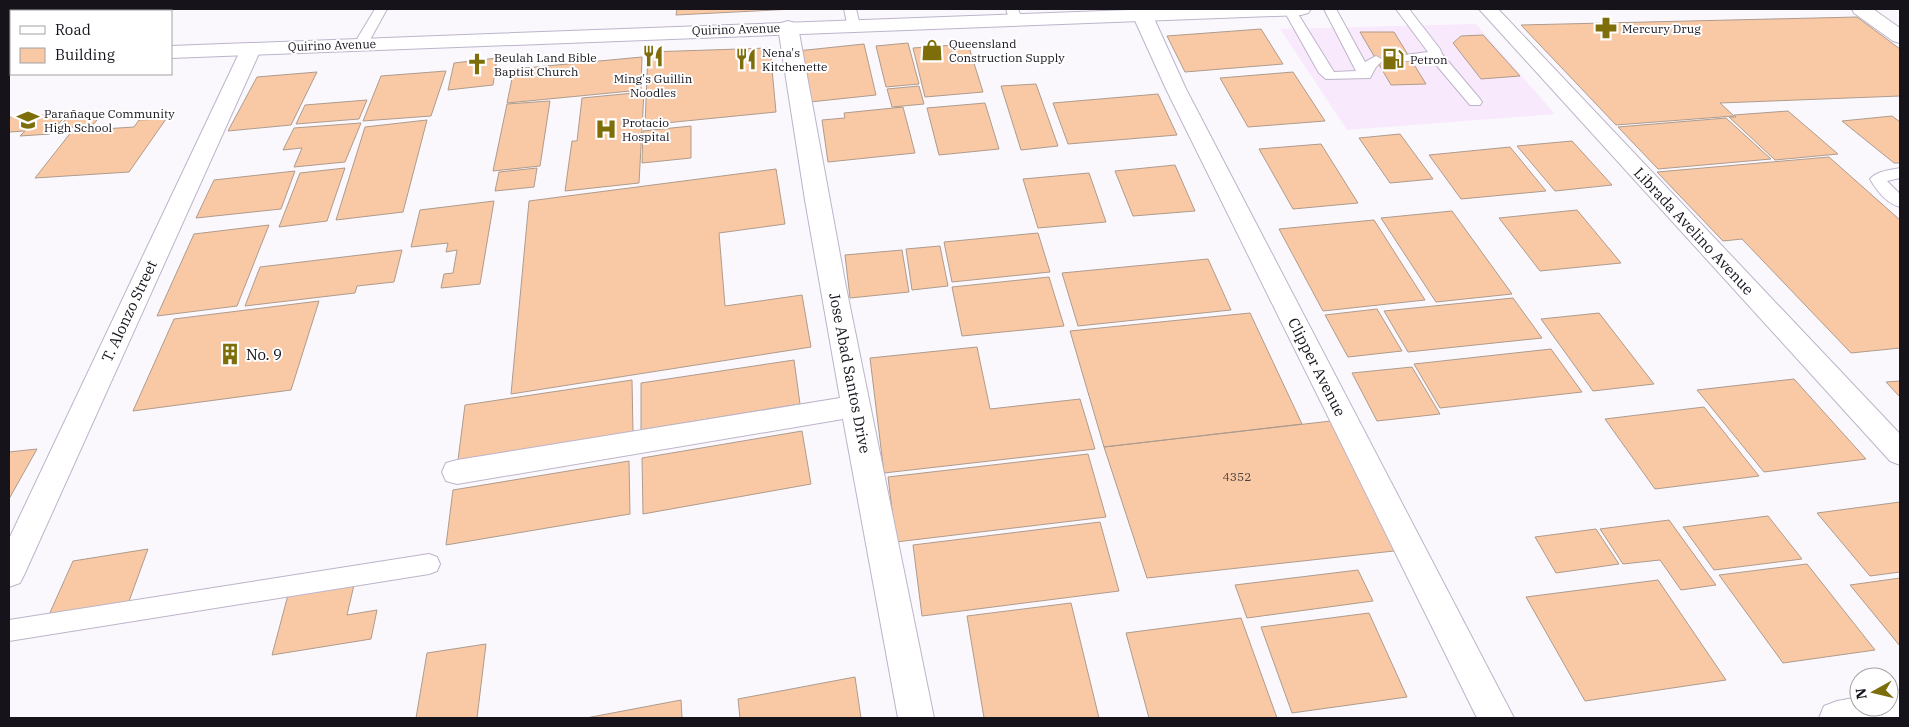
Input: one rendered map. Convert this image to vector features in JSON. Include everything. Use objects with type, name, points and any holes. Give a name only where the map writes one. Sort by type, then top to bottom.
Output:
[{"type":"street","name":"Quirino Avenue","points":[[172,52],[788,27],[851,17],[1066,13],[1142,14],[1301,9]]},
{"type":"street","name":"Librada Avelino Avenue","points":[[1488,9],[1900,453]]},
{"type":"street","points":[[1861,9],[1900,37]]},
{"type":"street","name":"Clipper Avenue","points":[[1142,14],[1176,90],[1496,718]]},
{"type":"street","name":"Jose Abad Santos Drive","points":[[788,27],[837,316],[857,406],[916,718]]},
{"type":"street","name":"T. Alonzo Street","points":[[9,573],[251,49]]},
{"type":"street","points":[[457,472],[857,406]]},
{"type":"street","points":[[1837,718],[1900,707]]},
{"type":"lane","points":[[361,44],[381,9]]},
{"type":"lane","points":[[1289,9],[1326,74],[1331,76],[1365,75]]},
{"type":"lane","points":[[1330,9],[1365,75]]},
{"type":"lane","points":[[1402,9],[1435,52],[1435,55],[1475,102]]},
{"type":"lane","points":[[1410,58],[1435,55]]},
{"type":"lane","points":[[1365,75],[1376,60]]},
{"type":"lane","points":[[1900,173],[1888,174],[1878,179],[1884,189],[1900,202]]},
{"type":"lane","points":[[9,631],[429,564]]},
{"type":"shaded area","points":[[1476,24],[1555,114],[1347,130],[1280,29]]},
{"type":"building","points":[[9,9],[33,9],[10,10],[9,33]]},
{"type":"building","points":[[677,9],[794,9],[676,15]]},
{"type":"building","points":[[1857,17],[1900,49],[1900,96],[1720,103],[1734,116],[1616,125],[1521,25]]},
{"type":"building","points":[[1261,29],[1283,64],[1185,72],[1167,36]]},
{"type":"building","name":"Petron","points":[[1360,32],[1394,32],[1426,84],[1391,85]]},
{"type":"building","points":[[1483,35],[1520,76],[1481,79],[1453,43],[1461,36]]},
{"type":"building","points":[[908,43],[919,84],[886,87],[876,46]]},
{"type":"building","points":[[864,44],[876,95],[810,102],[797,51]]},
{"type":"building","points":[[968,44],[983,92],[925,97],[913,48]]},
{"type":"building","points":[[770,48],[776,112],[645,125],[648,52]]},
{"type":"building","points":[[642,57],[641,90],[507,103],[514,69]]},
{"type":"building","points":[[497,58],[493,85],[448,90],[454,63]]},
{"type":"building","points":[[446,71],[431,116],[363,121],[381,76]]},
{"type":"building","points":[[317,72],[291,125],[228,131],[257,77]]},
{"type":"building","points":[[1293,72],[1325,121],[1248,127],[1220,78]]},
{"type":"building","points":[[1036,84],[1058,146],[1021,150],[1001,86]]},
{"type":"building","points":[[919,86],[924,104],[892,107],[887,89]]},
{"type":"building","points":[[644,92],[639,183],[565,191],[572,141],[577,141],[582,98]]},
{"type":"building","points":[[1158,94],[1177,135],[1068,144],[1053,103]]},
{"type":"building","points":[[367,100],[359,119],[296,124],[305,105]]},
{"type":"building","points":[[550,101],[540,166],[493,171],[507,104]]},
{"type":"building","points":[[985,103],[999,149],[939,155],[927,108]]},
{"type":"building","points":[[903,107],[915,153],[828,162],[822,120],[845,118],[844,113]]},
{"type":"building","points":[[1788,111],[1838,154],[1775,160],[1729,117]]},
{"type":"building","points":[[67,114],[50,134],[20,136],[25,131],[9,132],[9,117]]},
{"type":"building","points":[[102,114],[92,126],[59,128],[68,116]]},
{"type":"building","points":[[1892,116],[1900,122],[1900,163],[1894,163],[1842,121]]},
{"type":"building","points":[[1726,118],[1771,159],[1658,169],[1618,127]]},
{"type":"building","points":[[166,119],[129,172],[35,178],[72,131],[134,127],[139,120]]},
{"type":"building","points":[[427,120],[403,212],[336,220],[365,127]]},
{"type":"building","points":[[361,123],[345,162],[294,167],[302,148],[283,150],[294,128]]},
{"type":"building","points":[[691,126],[691,158],[642,163],[643,131]]},
{"type":"building","points":[[1400,134],[1433,179],[1390,183],[1359,138]]},
{"type":"building","points":[[1572,141],[1612,185],[1555,191],[1517,146]]},
{"type":"building","points":[[1321,144],[1358,203],[1293,209],[1259,149]]},
{"type":"building","points":[[1510,147],[1546,191],[1461,199],[1429,155]]},
{"type":"building","points":[[1829,157],[1900,220],[1900,348],[1851,353],[1742,239],[1723,241],[1657,172]]},
{"type":"building","points":[[1175,165],[1195,211],[1133,216],[1115,171]]},
{"type":"building","points":[[345,168],[327,221],[279,227],[300,173]]},
{"type":"building","points":[[537,168],[534,187],[495,191],[499,172]]},
{"type":"building","points":[[776,169],[785,224],[719,233],[725,306],[802,295],[811,347],[511,394],[529,201]]},
{"type":"building","points":[[295,171],[281,209],[196,218],[214,180]]},
{"type":"building","points":[[1089,173],[1106,222],[1038,228],[1023,179]]},
{"type":"building","points":[[494,201],[480,284],[441,288],[444,274],[453,273],[457,250],[446,252],[448,243],[411,247],[420,210]]},
{"type":"building","points":[[1577,210],[1621,263],[1540,271],[1499,218]]},
{"type":"building","points":[[1452,211],[1512,294],[1436,302],[1381,218]]},
{"type":"building","points":[[1374,220],[1425,300],[1323,311],[1279,229]]},
{"type":"building","points":[[269,225],[237,306],[157,316],[194,234]]},
{"type":"building","points":[[1038,233],[1050,272],[952,282],[944,242]]},
{"type":"building","points":[[940,246],[948,286],[912,290],[906,249]]},
{"type":"building","points":[[402,250],[394,282],[357,286],[355,293],[245,306],[260,267]]},
{"type":"building","points":[[902,250],[909,292],[850,298],[845,255]]},
{"type":"building","points":[[1208,259],[1231,310],[1078,326],[1062,273]]},
{"type":"building","points":[[1049,277],[1064,326],[962,336],[952,287]]},
{"type":"building","points":[[1513,298],[1542,338],[1408,352],[1384,311]]},
{"type":"building","name":"No. 9","points":[[319,301],[291,390],[133,411],[174,319]]},
{"type":"building","points":[[1377,309],[1402,351],[1348,357],[1325,315]]},
{"type":"building","points":[[1250,313],[1302,424],[1104,447],[1070,331]]},
{"type":"building","points":[[1599,313],[1654,384],[1593,391],[1541,319]]},
{"type":"building","points":[[977,347],[990,409],[1080,399],[1095,449],[884,473],[870,358]]},
{"type":"building","points":[[1551,349],[1582,392],[1440,408],[1414,364]]},
{"type":"building","points":[[794,360],[800,404],[641,430],[641,383]]},
{"type":"building","points":[[1412,367],[1440,414],[1377,421],[1352,373]]},
{"type":"building","points":[[1794,379],[1866,459],[1764,472],[1697,390]]},
{"type":"building","points":[[632,380],[633,432],[458,460],[465,405]]},
{"type":"building","points":[[1900,381],[1900,397],[1886,382]]},
{"type":"building","points":[[1704,407],[1759,476],[1655,489],[1605,419]]},
{"type":"building","points":[[1331,421],[1375,505],[1394,551],[1147,578],[1104,447]]},
{"type":"building","points":[[802,431],[811,484],[643,514],[642,458]]},
{"type":"building","points":[[37,449],[9,499],[9,452]]},
{"type":"building","points":[[1088,454],[1106,517],[896,542],[888,477]]},
{"type":"building","points":[[629,461],[630,514],[446,545],[453,490]]},
{"type":"building","points":[[1900,502],[1900,572],[1870,576],[1817,513]]},
{"type":"building","points":[[1768,516],[1802,559],[1714,570],[1683,527]]},
{"type":"building","points":[[1669,520],[1716,585],[1681,590],[1660,560],[1623,564],[1600,529]]},
{"type":"building","points":[[1100,522],[1119,591],[922,616],[913,545]]},
{"type":"building","points":[[1596,529],[1619,564],[1556,573],[1535,537]]},
{"type":"building","points":[[148,549],[128,604],[48,617],[73,561]]},
{"type":"building","points":[[1807,564],[1875,650],[1783,663],[1719,575]]},
{"type":"building","points":[[1358,570],[1373,601],[1247,618],[1235,585]]},
{"type":"building","points":[[1900,578],[1900,646],[1850,585]]},
{"type":"building","points":[[1658,580],[1726,680],[1585,701],[1526,597]]},
{"type":"building","points":[[354,585],[347,615],[377,610],[371,639],[272,655],[288,595]]},
{"type":"building","points":[[1071,603],[1099,718],[984,718],[967,616]]},
{"type":"building","points":[[1369,613],[1407,697],[1292,713],[1261,627]]},
{"type":"building","points":[[1241,618],[1277,718],[1149,718],[1126,633]]},
{"type":"building","points":[[486,644],[477,718],[416,718],[427,653]]},
{"type":"building","points":[[855,677],[861,718],[740,718],[738,699]]},
{"type":"building","points":[[681,700],[682,718],[586,718]]},
{"type":"place","name":"Mercury Drug","points":[[1606,28]]},
{"type":"place","name":"Queensland Construction Supply","points":[[932,50]]},
{"type":"place","name":"Ming's Guillin Noodles","points":[[653,56]]},
{"type":"place","name":"Nena's Kitchenette","points":[[746,59]]},
{"type":"place","name":"Petron","points":[[1393,59]]},
{"type":"place","name":"Beulah Land Bible Baptist Church","points":[[477,64]]},
{"type":"place","name":"Parañaque Community High School","points":[[28,120]]},
{"type":"place","name":"Protacio Hospital","points":[[606,129]]},
{"type":"place","name":"No. 9","points":[[230,354]]}]
